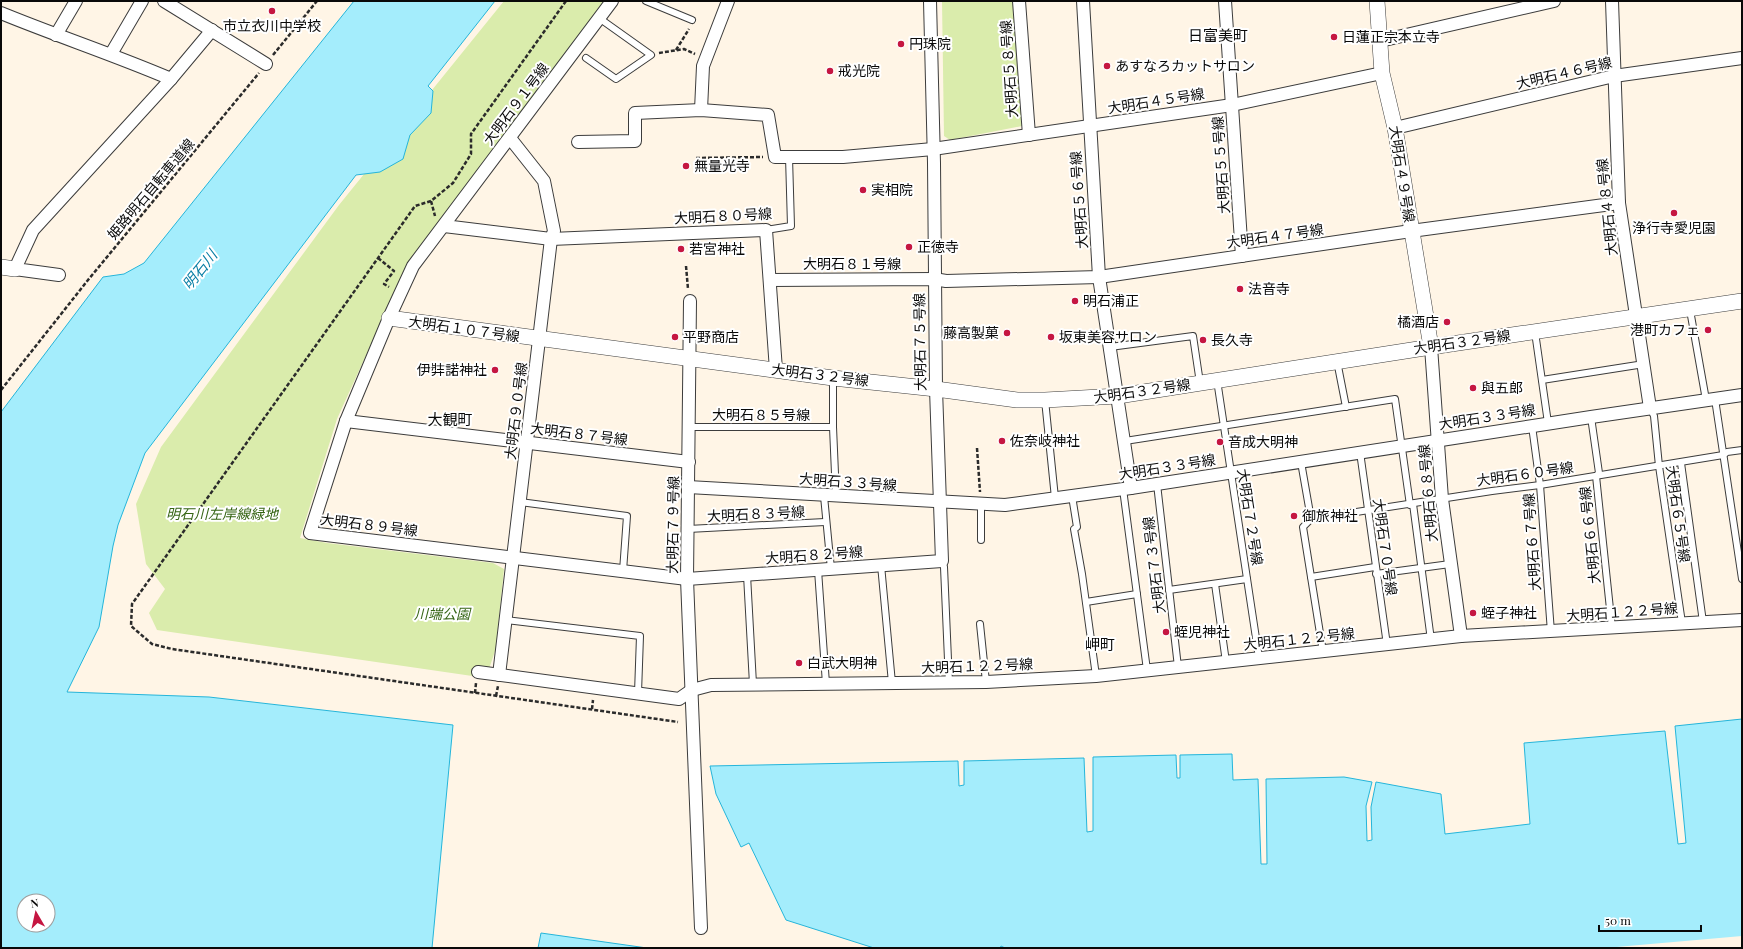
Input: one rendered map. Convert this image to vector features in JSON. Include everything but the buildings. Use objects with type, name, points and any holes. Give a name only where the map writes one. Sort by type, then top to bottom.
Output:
[{"type":"street","points":[[56,35],[76,1]]},
{"type":"street","points":[[111,54],[142,1]]},
{"type":"street","points":[[164,1],[266,64]]},
{"type":"street","name":"大明石９１号線","points":[[444,226],[612,1]]},
{"type":"street","points":[[701,110],[703,66],[728,1]]},
{"type":"street","name":"大明石７５号線","points":[[930,1],[936,389],[942,561]]},
{"type":"street","name":"大明石５８号線","points":[[1019,1],[1029,135]]},
{"type":"street","name":"大明石５６号線","points":[[1083,1],[1089,126],[1099,276],[1125,441],[1128,488]]},
{"type":"street","name":"大明石５５号線","points":[[1225,1],[1242,256]]},
{"type":"street","name":"大明石４９号線","points":[[1377,1],[1382,73],[1395,128],[1431,347]]},
{"type":"street","points":[[1380,41],[1554,1]]},
{"type":"street","name":"大明石４８号線","points":[[1612,1],[1619,203],[1650,408]]},
{"type":"street","points":[[1,13],[56,35],[111,54],[171,79]]},
{"type":"street","points":[[59,275],[8,268],[34,230],[171,79],[212,30]]},
{"type":"street","name":"大明石４６号線","points":[[1395,128],[1614,76],[1742,58]]},
{"type":"street","name":"大明石４５号線","points":[[933,149],[1232,105],[1382,73]]},
{"type":"street","points":[[578,142],[635,141],[635,113],[701,110],[768,115],[775,157],[843,157],[933,149]]},
{"type":"street","name":"大明石９０号線","points":[[499,675],[551,239],[554,231],[544,181],[510,138]]},
{"type":"street","name":"大明石４７号線","points":[[934,279],[946,281],[1099,276],[1619,203]]},
{"type":"street","name":"大明石８０号線","points":[[444,226],[551,239],[766,230]]},
{"type":"street","name":"大明石８９号線","points":[[444,226],[413,266],[389,318],[346,420],[310,533],[687,579]]},
{"type":"street","points":[[766,230],[776,370]]},
{"type":"street","name":"大明石８１号線","points":[[770,280],[934,279]]},
{"type":"street","name":"大明石７９号線","points":[[690,301],[687,579],[701,928]]},
{"type":"street","name":"大明石３２号線","points":[[540,339],[833,378],[936,389],[1017,400],[1045,400],[1118,396],[1338,361],[1690,310],[1742,301]]},
{"type":"street","name":"大明石１０７号線","points":[[389,318],[540,339]]},
{"type":"street","name":"大明石６８号線","points":[[1431,347],[1442,499],[1461,636]]},
{"type":"street","name":"大明石３３号線","points":[[688,487],[940,503],[1005,505],[1157,484],[1548,423],[1742,395]]},
{"type":"street","name":"大明石８７号線","points":[[346,420],[689,462]]},
{"type":"street","name":"大明石８２号線","points":[[687,579],[942,561]]},
{"type":"street","name":"大明石１２２号線","points":[[478,672],[679,699],[692,690],[711,685],[949,683],[1096,676],[1461,636],[1742,620]]},
{"type":"lane","points":[[646,1],[692,20]]},
{"type":"lane","points":[[586,58],[616,79],[651,55],[599,18]]},
{"type":"lane","name":"大明石８０号線","points":[[766,230],[791,226],[789,157]]},
{"type":"lane","points":[[1690,310],[1723,455],[1740,547],[1742,579]]},
{"type":"lane","points":[[1535,332],[1548,423]]},
{"type":"lane","points":[[1110,348],[1192,336],[1200,383]]},
{"type":"lane","points":[[1338,361],[1346,407]]},
{"type":"lane","points":[[1542,380],[1644,364]]},
{"type":"lane","points":[[833,378],[833,427],[836,496]]},
{"type":"lane","name":"大明石７２号線","points":[[1217,380],[1259,658]]},
{"type":"lane","points":[[1125,441],[1395,399],[1432,640]]},
{"type":"lane","points":[[1045,400],[1055,498]]},
{"type":"lane","name":"大明石６５号線","points":[[1650,408],[1654,416],[1659,466],[1682,623]]},
{"type":"lane","name":"大明石６６号線","points":[[1591,417],[1599,473],[1596,476],[1612,628]]},
{"type":"lane","name":"大明石６７号線","points":[[1532,426],[1540,485],[1551,632]]},
{"type":"lane","name":"大明石８５号線","points":[[689,427],[833,427]]},
{"type":"lane","name":"大明石６０号線","points":[[1311,519],[1368,512],[1492,490],[1540,485],[1681,463],[1742,450]]},
{"type":"lane","name":"大明石７０号線","points":[[1360,452],[1387,645]]},
{"type":"lane","points":[[1301,462],[1311,519],[1303,527],[1323,652]]},
{"type":"lane","points":[[1681,463],[1703,622]]},
{"type":"lane","name":"大明石７３号線","points":[[1157,484],[1178,667]]},
{"type":"lane","points":[[1128,488],[1137,594],[1147,670]]},
{"type":"lane","points":[[824,496],[825,522],[831,569]]},
{"type":"lane","points":[[1072,496],[1077,527],[1074,529],[1096,676]]},
{"type":"lane","points":[[520,502],[627,516],[623,571]]},
{"type":"lane","points":[[981,505],[981,540]]},
{"type":"lane","name":"大明石８３号線","points":[[688,530],[825,522]]},
{"type":"lane","name":"大明石７５号線","points":[[942,561],[944,567],[949,683]]},
{"type":"lane","points":[[1376,574],[1450,564]]},
{"type":"lane","points":[[881,565],[892,683]]},
{"type":"lane","points":[[1311,577],[1375,567]]},
{"type":"lane","points":[[818,570],[826,684]]},
{"type":"lane","points":[[747,575],[753,684]]},
{"type":"lane","points":[[1169,590],[1247,579]]},
{"type":"lane","points":[[1215,584],[1226,662]]},
{"type":"lane","points":[[1086,602],[1137,594]]},
{"type":"lane","points":[[506,620],[640,636],[638,693]]},
{"type":"lane","points":[[980,624],[986,682]]},
{"type":"path","name":"姫路明石自転車道線","points":[[1,390],[88,280],[317,1]]},
{"type":"path","points":[[566,1],[471,134],[471,154],[453,183],[431,201],[415,206],[132,604],[132,626],[152,644],[172,649],[678,722]]},
{"type":"path","points":[[676,51],[690,27]]},
{"type":"path","points":[[651,55],[684,49],[706,58]]},
{"type":"path","points":[[696,158],[775,157]]},
{"type":"path","points":[[431,201],[435,215]]},
{"type":"path","points":[[378,258],[394,271],[384,284]]},
{"type":"path","points":[[686,266],[690,301]]},
{"type":"path","points":[[977,448],[981,505]]},
{"type":"green space","name":"明石川左岸線緑地","points":[[504,1],[606,1],[383,318],[337,419],[300,538],[327,543],[493,563],[504,569],[496,648],[486,678],[157,630],[149,613],[165,589],[146,564],[136,504],[161,447],[339,205]]},
{"type":"green space","points":[[942,1],[1014,1],[1022,126],[950,140],[944,136]]},
{"type":"water","name":"明石川","points":[[354,1],[495,1],[428,86],[433,91],[431,113],[410,135],[403,159],[380,172],[356,175],[145,453],[118,525],[99,627],[67,692],[209,697],[453,725],[432,948],[1,948],[1,412],[103,277],[124,274],[144,263]]},
{"type":"water","points":[[1742,719],[1742,948],[1005,948],[1001,946],[1000,948],[874,948],[786,920],[749,843],[741,847],[716,794],[710,766],[958,761],[959,786],[964,785],[964,761],[1084,758],[1087,832],[1093,831],[1093,757],[1176,755],[1177,778],[1180,778],[1180,755],[1232,754],[1233,780],[1258,779],[1261,864],[1267,864],[1266,779],[1344,777],[1372,782],[1366,806],[1367,841],[1372,840],[1371,807],[1376,782],[1441,794],[1445,834],[1530,824],[1524,743],[1665,731],[1678,844],[1686,843],[1675,726]]},
{"type":"water","points":[[541,933],[647,948],[538,948]]},
{"type":"pier","points":[[1742,936],[1742,948],[1605,948]]},
{"type":"place","name":"市立衣川中学校","points":[[272,11]]},
{"type":"place","name":"日蓮正宗本立寺","points":[[1334,37]]},
{"type":"place","name":"円珠院","points":[[901,44]]},
{"type":"place","name":"あすなろカットサロン","points":[[1107,66]]},
{"type":"place","name":"戒光院","points":[[830,71]]},
{"type":"place","name":"無量光寺","points":[[686,166]]},
{"type":"place","name":"実相院","points":[[863,190]]},
{"type":"place","name":"浄行寺愛児園","points":[[1674,213]]},
{"type":"place","name":"正徳寺","points":[[909,247]]},
{"type":"place","name":"若宮神社","points":[[681,249]]},
{"type":"place","name":"法音寺","points":[[1240,289]]},
{"type":"place","name":"明石浦正","points":[[1075,301]]},
{"type":"place","name":"橘酒店","points":[[1447,322]]},
{"type":"place","name":"港町カフェ","points":[[1708,330]]},
{"type":"place","name":"藤高製菓","points":[[1007,333]]},
{"type":"place","name":"平野商店","points":[[675,337]]},
{"type":"place","name":"坂東美容サロン","points":[[1051,337]]},
{"type":"place","name":"長久寺","points":[[1203,340]]},
{"type":"place","name":"伊弉諾神社","points":[[495,370]]},
{"type":"place","name":"與五郎","points":[[1473,388]]},
{"type":"place","name":"佐奈岐神社","points":[[1002,441]]},
{"type":"place","name":"音成大明神","points":[[1220,442]]},
{"type":"place","name":"御旅神社","points":[[1294,516]]},
{"type":"place","name":"蛭子神社","points":[[1473,613]]},
{"type":"place","name":"蛭児神社","points":[[1166,632]]},
{"type":"place","name":"白武大明神","points":[[799,663]]},
{"type":"district","name":"日富美町","points":[[1218,36]]},
{"type":"district","name":"大観町","points":[[450,420]]},
{"type":"district","name":"岬町","points":[[1100,645]]},
{"type":"park label","name":"川端公園","points":[[442,614]]}]
